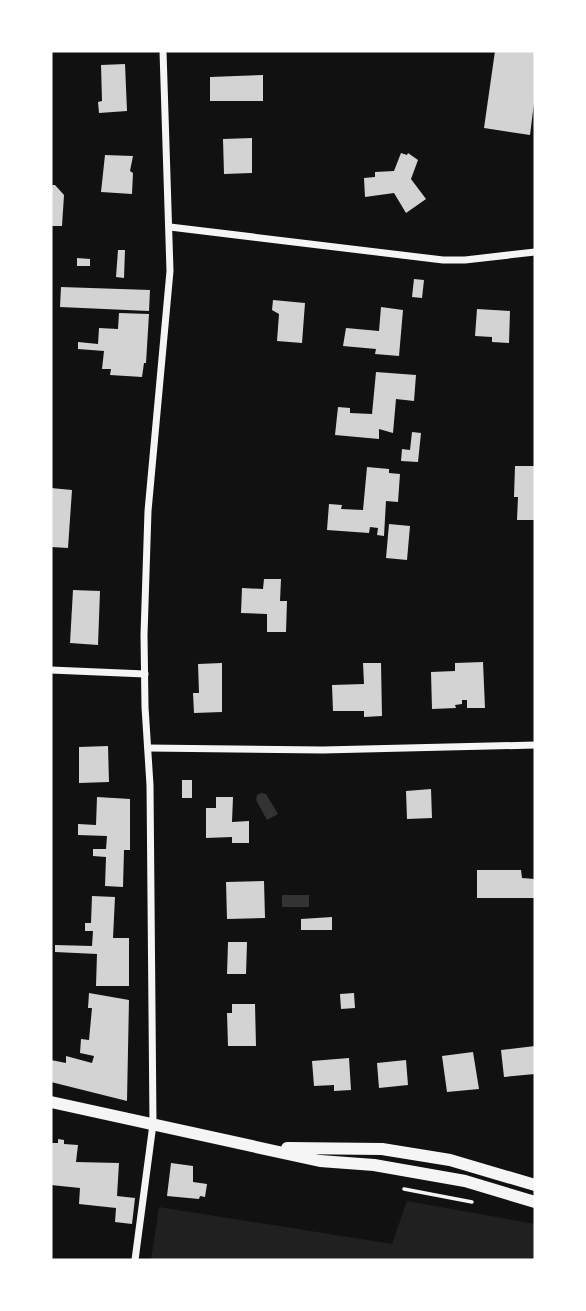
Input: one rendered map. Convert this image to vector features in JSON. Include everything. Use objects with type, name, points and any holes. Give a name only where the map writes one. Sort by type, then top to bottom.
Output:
[{"type":"main road","points":[[51,1102],[320,1161],[374,1165],[465,1181],[535,1202]]},
{"type":"main road","points":[[252,1144],[314,1149],[382,1149],[450,1160],[535,1185]]},
{"type":"street","points":[[135,1260],[153,1124],[150,785],[145,674],[149,511],[169,288],[170,227],[163,51]]},
{"type":"street","points":[[170,227],[443,260],[535,252]]},
{"type":"street","points":[[51,670],[145,674]]},
{"type":"street","points":[[148,748],[348,750],[535,746]]},
{"type":"shaded area","points":[[261,793],[266,794],[278,814],[267,820],[256,800]]},
{"type":"shaded area","points":[[282,895],[309,895],[309,907],[282,907]]},
{"type":"shaded area","points":[[407,1201],[535,1224],[535,1260],[151,1260],[159,1207],[392,1244]]},
{"type":"building","points":[[495,51],[535,51],[535,95],[530,135],[484,128]]},
{"type":"building","points":[[125,64],[127,111],[99,113],[98,102],[102,101],[101,65]]},
{"type":"building","points":[[263,75],[263,101],[210,101],[210,77]]},
{"type":"building","points":[[252,138],[252,173],[224,174],[223,139]]},
{"type":"building","points":[[401,153],[408,153],[418,160],[411,179],[426,199],[406,213],[394,193],[365,197],[364,178],[375,177],[375,172],[394,171]]},
{"type":"building","points":[[105,155],[133,156],[130,171],[133,173],[132,194],[101,192]]},
{"type":"building","points":[[51,185],[55,185],[64,195],[62,226],[51,226]]},
{"type":"building","points":[[118,250],[125,250],[124,278],[116,277]]},
{"type":"building","points":[[77,258],[90,259],[90,266],[77,266]]},
{"type":"building","points":[[414,279],[424,280],[422,298],[412,297]]},
{"type":"building","points":[[61,287],[150,290],[149,311],[60,307]]},
{"type":"building","points":[[273,300],[305,303],[302,343],[277,341],[279,314],[272,310]]},
{"type":"building","points":[[381,307],[403,310],[399,356],[375,354],[376,349],[343,346],[346,328],[379,331]]},
{"type":"building","points":[[477,309],[510,311],[509,343],[492,342],[492,337],[475,336]]},
{"type":"building","points":[[119,313],[149,314],[146,363],[142,377],[110,375],[111,369],[102,369],[104,351],[78,349],[78,342],[98,344],[99,328],[118,329]]},
{"type":"building","points":[[376,372],[416,375],[414,401],[396,399],[393,433],[379,429],[379,439],[335,435],[338,407],[350,408],[350,413],[372,414]]},
{"type":"building","points":[[412,432],[421,433],[418,462],[401,461],[402,449],[410,450]]},
{"type":"building","points":[[515,466],[535,466],[535,520],[517,520],[518,497],[514,497]]},
{"type":"building","points":[[367,467],[389,469],[389,473],[400,474],[398,502],[386,501],[384,536],[377,535],[378,528],[370,527],[369,533],[327,530],[329,504],[342,505],[341,509],[363,510]]},
{"type":"building","points":[[51,488],[72,490],[68,548],[51,547]]},
{"type":"building","points":[[389,524],[410,526],[407,560],[386,558]]},
{"type":"building","points":[[264,579],[281,579],[280,601],[287,601],[286,632],[267,632],[267,614],[241,613],[242,588],[263,589]]},
{"type":"building","points":[[73,590],[100,591],[98,645],[70,643]]},
{"type":"building","points":[[483,662],[485,708],[467,708],[467,700],[462,700],[462,704],[455,705],[456,708],[432,709],[431,672],[455,671],[455,663]]},
{"type":"building","points":[[222,663],[222,712],[194,713],[193,693],[199,693],[198,664]]},
{"type":"building","points":[[363,663],[381,663],[382,716],[364,717],[364,711],[333,711],[332,685],[364,684]]},
{"type":"building","points":[[108,746],[109,782],[79,783],[79,747]]},
{"type":"building","points":[[182,780],[192,780],[192,798],[182,798]]},
{"type":"building","points":[[431,789],[432,818],[407,819],[406,791]]},
{"type":"building","points":[[97,797],[130,799],[130,850],[124,850],[123,887],[105,886],[106,857],[93,856],[93,849],[106,849],[107,836],[78,835],[78,824],[96,825]]},
{"type":"building","points":[[216,797],[233,797],[232,822],[249,821],[249,843],[232,843],[232,837],[206,838],[206,808],[216,808]]},
{"type":"building","points":[[477,870],[521,870],[522,878],[535,879],[535,898],[477,898]]},
{"type":"building","points":[[264,881],[265,918],[227,919],[226,882]]},
{"type":"building","points":[[92,896],[115,897],[113,938],[129,938],[129,986],[96,986],[97,954],[55,952],[55,945],[92,946],[93,931],[85,931],[85,923],[91,923]]},
{"type":"building","points":[[332,917],[332,930],[301,930],[301,919]]},
{"type":"building","points":[[228,942],[247,942],[246,974],[227,974]]},
{"type":"building","points":[[89,993],[129,1000],[127,1101],[51,1082],[51,1060],[66,1063],[66,1056],[92,1063],[94,1056],[80,1053],[81,1039],[89,1040],[92,1008],[88,1008]]},
{"type":"building","points":[[354,993],[355,1008],[341,1009],[340,994]]},
{"type":"building","points":[[232,1004],[255,1004],[256,1046],[228,1046],[227,1013],[232,1013]]},
{"type":"building","points":[[535,1046],[535,1074],[504,1077],[501,1050]]},
{"type":"building","points":[[473,1052],[479,1089],[447,1092],[442,1056]]},
{"type":"building","points":[[349,1058],[351,1090],[334,1091],[334,1085],[314,1086],[312,1061]]},
{"type":"building","points":[[406,1060],[408,1085],[379,1088],[377,1063]]},
{"type":"building","points":[[58,1139],[64,1140],[64,1144],[78,1145],[76,1162],[119,1163],[117,1196],[135,1198],[132,1224],[115,1222],[116,1208],[79,1204],[80,1188],[51,1185],[51,1143],[58,1143]]},
{"type":"building","points":[[171,1163],[193,1166],[193,1182],[207,1184],[205,1197],[200,1196],[199,1199],[167,1196]]}]
